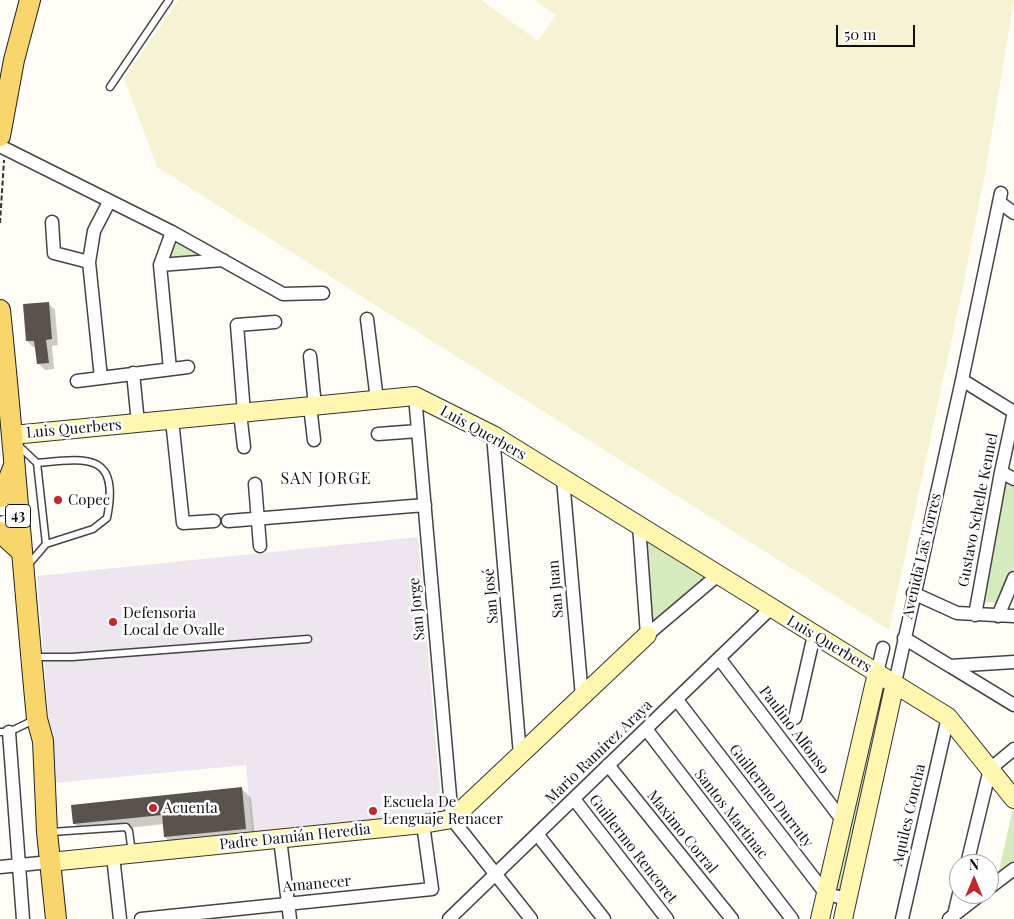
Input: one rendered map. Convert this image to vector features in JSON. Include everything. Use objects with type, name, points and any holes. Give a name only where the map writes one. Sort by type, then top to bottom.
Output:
[{"type":"main road","points":[[0,136],[4,72],[19,0]]},
{"type":"main road","points":[[4,72],[30,0]]},
{"type":"main road","name":"43","points":[[0,310],[15,461],[9,516],[22,560],[37,720],[43,741],[47,832],[45,863],[56,919]]},
{"type":"main road","points":[[0,497],[5,489],[15,461]]},
{"type":"main road","points":[[0,532],[22,560]]},
{"type":"main road","name":"43","points":[[37,720],[34,742],[45,863],[47,919]]},
{"type":"street","points":[[0,146],[172,232],[284,294],[323,293]]},
{"type":"street","name":"Avenida Las Torres","points":[[843,919],[913,593],[962,380],[1000,198],[1014,213]]},
{"type":"street","points":[[101,378],[89,262],[94,232],[109,202]]},
{"type":"street","points":[[52,222],[54,253],[89,262]]},
{"type":"street","points":[[170,369],[160,265],[172,232]]},
{"type":"street","points":[[160,265],[223,260]]},
{"type":"street","points":[[368,319],[377,400]]},
{"type":"street","points":[[244,447],[237,325],[275,322]]},
{"type":"street","points":[[310,356],[314,440]]},
{"type":"street","points":[[77,380],[188,367]]},
{"type":"street","points":[[133,374],[138,423]]},
{"type":"street","points":[[962,380],[1014,412]]},
{"type":"street","name":"Luis Querbers","points":[[13,438],[138,423],[415,396],[493,435],[948,717],[1014,799]]},
{"type":"street","name":"San Jorge","points":[[415,396],[452,819]]},
{"type":"street","name":"Gustavo Schelle Kennel","points":[[975,615],[1014,412]]},
{"type":"street","points":[[172,420],[183,523],[214,521]]},
{"type":"street","points":[[378,434],[418,431]]},
{"type":"street","name":"San José","points":[[493,435],[520,754]]},
{"type":"street","points":[[1001,472],[1014,480]]},
{"type":"street","name":"San Juan","points":[[563,479],[582,697]]},
{"type":"street","points":[[255,484],[260,546]]},
{"type":"street","points":[[228,521],[425,505]]},
{"type":"street","points":[[639,526],[647,635]]},
{"type":"street","points":[[531,919],[452,819],[647,635],[718,575]]},
{"type":"street","points":[[998,616],[1014,578]]},
{"type":"street","points":[[913,593],[956,613],[1014,616]]},
{"type":"street","name":"Mario Ramírez Araya","points":[[456,916],[496,874],[771,608]]},
{"type":"street","points":[[795,718],[814,635]]},
{"type":"street","points":[[904,638],[1014,705]]},
{"type":"street","points":[[820,919],[883,648]]},
{"type":"street","name":"Paulino Alfonso","points":[[719,658],[843,821]]},
{"type":"street","points":[[950,666],[1014,662]]},
{"type":"street","name":"Guillermo Durruty","points":[[677,700],[826,894]]},
{"type":"street","name":"Aquiles Concha","points":[[902,919],[948,717]]},
{"type":"street","name":"Santos Martinac","points":[[646,729],[792,919]]},
{"type":"street","points":[[4,732],[20,865],[23,919]]},
{"type":"street","points":[[969,854],[990,769],[1014,749]]},
{"type":"street","name":"Maximo Corral","points":[[608,765],[732,919]]},
{"type":"street","name":"Guillermo Rencoret","points":[[574,799],[667,919]]},
{"type":"street","name":"Padre Damián Heredia","points":[[45,863],[423,824],[452,819]]},
{"type":"street","name":"Amanecer","points":[[141,919],[432,889],[423,824]]},
{"type":"street","points":[[537,834],[604,919]]},
{"type":"street","points":[[280,839],[290,919]]},
{"type":"street","points":[[113,856],[120,919]]},
{"type":"street","points":[[0,867],[45,863]]},
{"type":"street","points":[[999,880],[1014,869]]},
{"type":"street","points":[[826,894],[848,899]]},
{"type":"street","points":[[952,917],[957,904]]},
{"type":"street","points":[[952,917],[968,904]]},
{"type":"lane","points":[[110,87],[169,0]]},
{"type":"lane","points":[[13,438],[37,463],[46,544]]},
{"type":"lane","points":[[22,560],[46,544],[93,529],[107,518],[110,505],[108,478],[102,467],[90,461],[73,460],[37,463]]},
{"type":"lane","points":[[31,657],[72,657],[308,639]]},
{"type":"lane","points":[[4,732],[37,720]]},
{"type":"lane","points":[[47,832],[126,827],[129,831],[132,854]]},
{"type":"shaded area","points":[[179,0],[481,0],[538,41],[556,15],[535,0],[1014,0],[985,173],[960,301],[889,630],[157,167],[124,78]]},
{"type":"shaded area","points":[[418,537],[442,813],[252,833],[246,765],[54,783],[37,576]]},
{"type":"green space","points":[[176,240],[210,258],[168,261]]},
{"type":"green space","points":[[1004,469],[1014,475],[1014,567],[997,603],[978,601]]},
{"type":"green space","points":[[645,540],[708,577],[652,625]]},
{"type":"green space","points":[[876,689],[882,693],[840,891],[833,889]]},
{"type":"green space","points":[[1013,808],[1014,864],[999,874]]},
{"type":"building","points":[[49,302],[52,339],[46,340],[49,363],[37,364],[34,341],[26,341],[23,304]]},
{"type":"building","points":[[242,787],[246,829],[164,837],[162,815],[73,824],[71,805]]},
{"type":"place","name":"Copec","points":[[58,500]]},
{"type":"place","name":"Defensoria Local de Ovalle","points":[[113,622]]},
{"type":"place","name":"Acuenta","points":[[153,808]]},
{"type":"place","name":"Escuela De Lenguaje Renacer","points":[[373,811]]},
{"type":"district","name":"SAN JORGE","points":[[326,479]]}]
